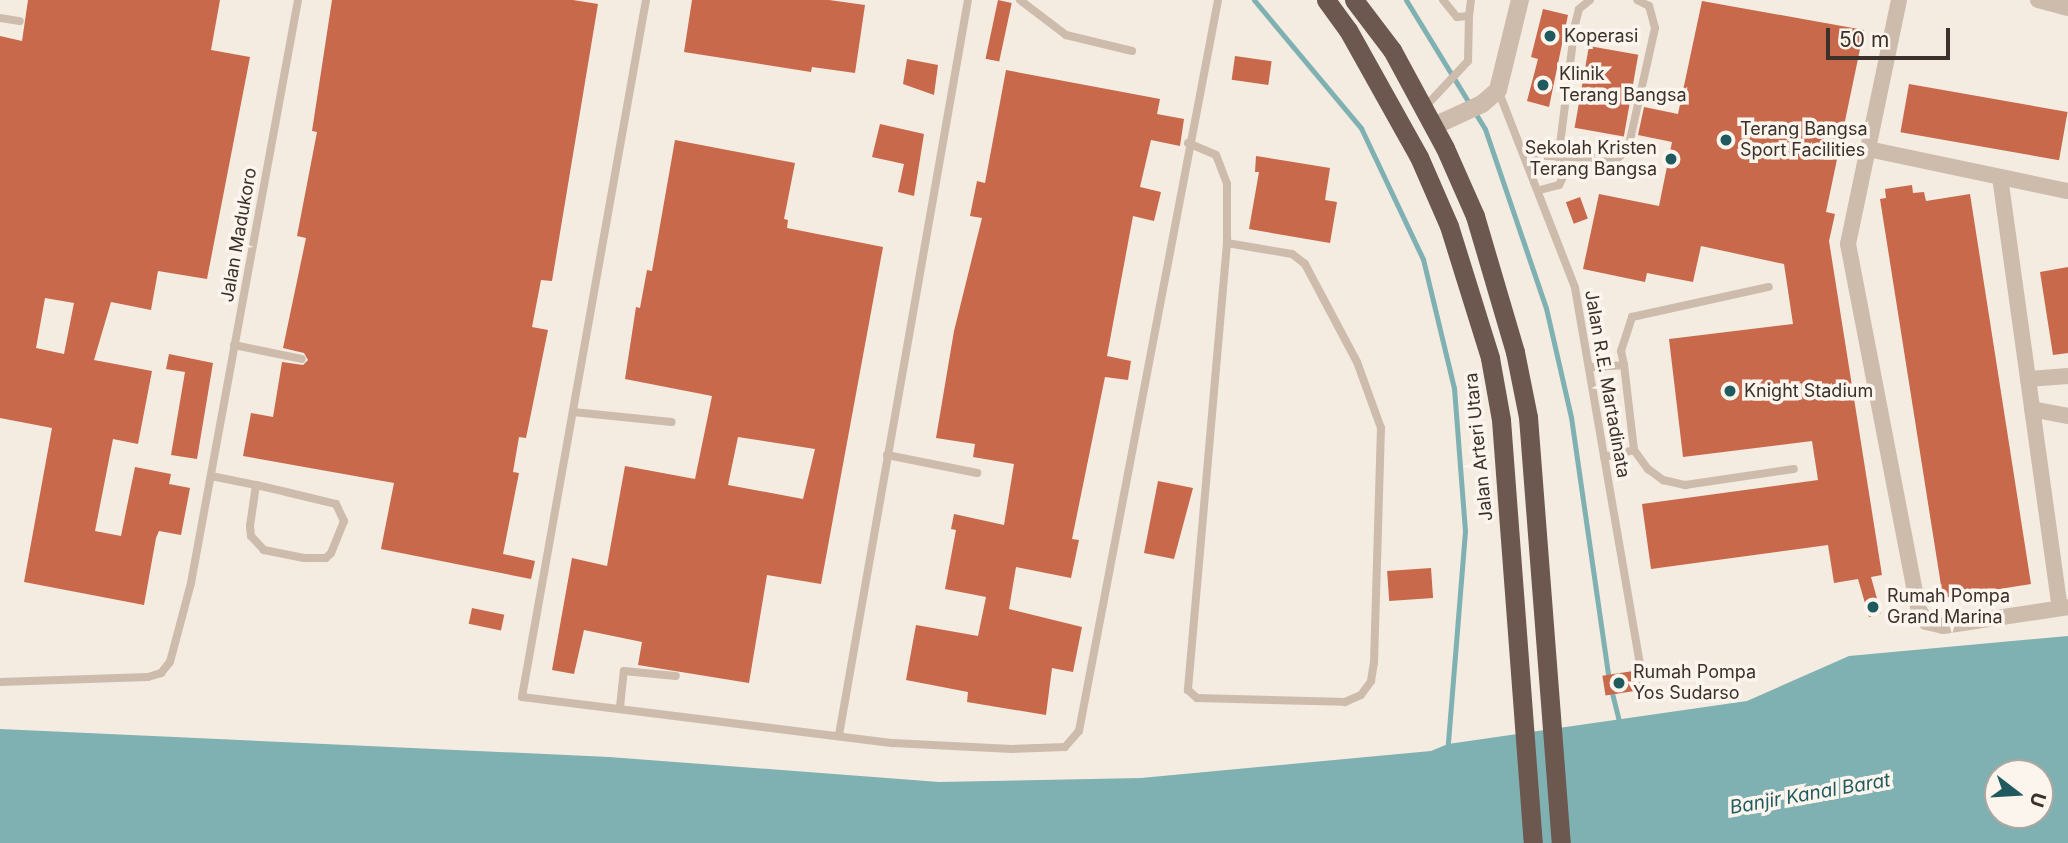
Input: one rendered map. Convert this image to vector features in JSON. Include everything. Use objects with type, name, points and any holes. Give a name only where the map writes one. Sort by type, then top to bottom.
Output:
[{"type":"highway","name":"Jalan Arteri Utara","points":[[1326,0],[1349,30],[1410,137],[1449,226],[1471,290],[1501,420],[1534,843]]},
{"type":"highway","points":[[1354,0],[1392,50],[1434,126],[1475,216],[1515,352],[1528,417],[1561,843]]},
{"type":"street","points":[[1434,126],[1482,104],[1498,90],[1520,0]]},
{"type":"street","points":[[1899,0],[1848,244],[1922,617],[1943,626],[2064,608],[2032,409],[2000,177]]},
{"type":"street","points":[[2038,0],[2068,8]]},
{"type":"street","points":[[1868,149],[2068,191]]},
{"type":"street","points":[[2028,379],[2068,376]]},
{"type":"street","points":[[2032,409],[2068,416]]},
{"type":"lane","name":"Jalan Madukoro","points":[[0,682],[162,673],[178,640],[211,476],[298,0]]},
{"type":"lane","points":[[646,0],[522,698],[620,707],[939,747],[1012,749],[1065,747],[1077,738],[1188,143],[1218,0]]},
{"type":"lane","points":[[839,735],[968,0]]},
{"type":"lane","points":[[1020,0],[1066,35],[1132,51]]},
{"type":"lane","points":[[1443,0],[1457,17],[1468,16]]},
{"type":"lane","points":[[1424,108],[1466,65],[1471,0]]},
{"type":"lane","points":[[1540,190],[1561,183],[1559,153],[1575,25],[1579,9],[1590,0]]},
{"type":"lane","points":[[1526,155],[1559,153],[1617,159],[1628,149],[1655,28],[1649,6],[1637,0]]},
{"type":"lane","points":[[0,18],[20,21]]},
{"type":"lane","name":"Jalan R.E. Martadinata","points":[[1498,90],[1540,190],[1575,288],[1591,367],[1645,695]]},
{"type":"lane","points":[[1188,143],[1216,155],[1225,169],[1227,243],[1188,690],[1197,698],[1345,702],[1361,695],[1371,681],[1374,663],[1381,428],[1357,362],[1306,264],[1292,254],[1227,243]]},
{"type":"lane","points":[[1769,287],[1632,317],[1621,351],[1634,450],[1648,470],[1662,480],[1685,485],[1794,469]]},
{"type":"lane","points":[[234,345],[302,359]]},
{"type":"lane","points":[[1591,367],[1624,365]]},
{"type":"lane","points":[[573,412],[671,422]]},
{"type":"lane","points":[[1604,457],[1634,450]]},
{"type":"lane","points":[[887,455],[977,473]]},
{"type":"lane","points":[[211,476],[256,485],[336,504],[344,521],[331,553],[326,558],[304,558],[264,550],[251,536],[256,485]]},
{"type":"lane","points":[[620,707],[624,671],[676,676]]},
{"type":"water","name":"Banjir Kanal Barat","points":[[2068,636],[2068,843],[0,843],[0,729],[609,757],[939,782],[1141,778],[1431,751],[1448,744],[1747,701],[1849,656]]},
{"type":"building","points":[[28,0],[220,0],[211,50],[250,57],[207,279],[158,271],[151,310],[111,302],[94,360],[152,371],[138,444],[113,439],[95,531],[121,536],[135,467],[171,474],[169,484],[190,488],[181,535],[159,531],[156,538],[144,605],[24,582],[52,428],[0,418],[0,36],[22,41]],"holes":[[[45,298],[74,303],[64,354],[36,348]]]},
{"type":"building","points":[[332,0],[573,0],[598,4],[552,281],[541,280],[532,327],[548,330],[526,438],[519,437],[513,472],[519,473],[503,554],[535,561],[531,579],[381,549],[394,483],[243,456],[251,413],[273,417],[282,362],[303,365],[308,360],[304,353],[283,348],[306,238],[297,236],[317,132],[312,131]]},
{"type":"building","points":[[692,0],[829,0],[865,5],[855,73],[812,67],[811,72],[684,52]]},
{"type":"building","points":[[998,0],[1012,3],[999,62],[986,59]]},
{"type":"building","points":[[1702,1],[1864,30],[1826,212],[1835,214],[1829,241],[1882,575],[1871,577],[1881,613],[1869,617],[1858,579],[1834,583],[1828,545],[1651,569],[1642,504],[1818,480],[1812,441],[1683,457],[1669,339],[1793,324],[1784,264],[1701,246],[1693,282],[1647,273],[1645,282],[1583,269],[1599,194],[1659,206],[1672,142],[1638,135],[1644,107],[1678,114]]},
{"type":"building","points":[[1543,9],[1568,15],[1549,107],[1527,101],[1538,59],[1531,57]]},
{"type":"building","points":[[1589,46],[1638,55],[1624,136],[1575,128]]},
{"type":"building","points":[[1235,56],[1272,61],[1268,85],[1232,80]]},
{"type":"building","points":[[907,59],[938,65],[934,95],[903,84]]},
{"type":"building","points":[[1006,70],[1160,99],[1157,114],[1184,119],[1180,146],[1151,140],[1140,187],[1161,192],[1154,221],[1133,216],[1107,356],[1131,361],[1128,380],[1105,377],[1072,539],[1079,540],[1071,578],[1016,567],[1009,609],[1082,627],[1073,672],[1052,668],[1046,715],[967,702],[968,692],[906,680],[916,625],[978,636],[986,597],[945,589],[956,530],[951,529],[954,514],[1004,525],[1014,464],[973,457],[975,444],[936,438],[954,331],[982,218],[970,216],[977,181],[985,183]]},
{"type":"building","points":[[1909,84],[2068,112],[2059,160],[1900,132]]},
{"type":"building","points":[[880,124],[924,134],[914,196],[898,192],[904,164],[872,157]]},
{"type":"building","points":[[675,140],[795,163],[784,219],[788,220],[787,228],[883,247],[821,584],[767,575],[749,683],[638,665],[642,642],[584,630],[574,674],[552,670],[572,558],[607,566],[625,466],[695,479],[712,396],[625,379],[636,307],[640,308],[647,270],[652,271]],"holes":[[[738,437],[815,449],[803,499],[728,485]]]},
{"type":"building","points":[[1256,156],[1330,168],[1325,200],[1337,202],[1330,243],[1249,229],[1259,172],[1255,172]]},
{"type":"building","points":[[1912,185],[1913,193],[1924,192],[1926,201],[1970,194],[2031,584],[1943,598],[1880,199],[1886,198],[1885,189]]},
{"type":"building","points":[[1580,197],[1588,219],[1574,224],[1566,202]]},
{"type":"building","points":[[2068,267],[2068,353],[2053,355],[2040,272]]},
{"type":"building","points":[[169,354],[213,363],[197,459],[171,455],[185,372],[166,369]]},
{"type":"building","points":[[1158,481],[1193,488],[1174,559],[1144,553]]},
{"type":"building","points":[[1431,568],[1433,598],[1389,601],[1387,571]]},
{"type":"building","points":[[472,608],[504,615],[501,631],[469,624]]},
{"type":"building","name":"Rumah Pompa Yos Sudarso","points":[[1633,671],[1636,691],[1606,696],[1602,676]]},
{"type":"waterway","points":[[1254,0],[1361,128],[1423,259],[1454,388],[1465,531],[1448,744]]},
{"type":"waterway","points":[[1406,0],[1485,129],[1546,308],[1571,417],[1609,680]]},
{"type":"waterway","points":[[1611,689],[1620,726]]},
{"type":"place","name":"Koperasi","points":[[1550,36]]},
{"type":"place","name":"Klinik Terang Bangsa","points":[[1543,85]]},
{"type":"place","name":"Terang Bangsa Sport Facilities","points":[[1726,140]]},
{"type":"place","name":"Sekolah Kristen Terang Bangsa","points":[[1671,159]]},
{"type":"place","name":"Knight Stadium","points":[[1730,391]]},
{"type":"place","name":"Rumah Pompa Grand Marina","points":[[1873,607]]},
{"type":"place","name":"Rumah Pompa Yos Sudarso","points":[[1619,683]]}]
